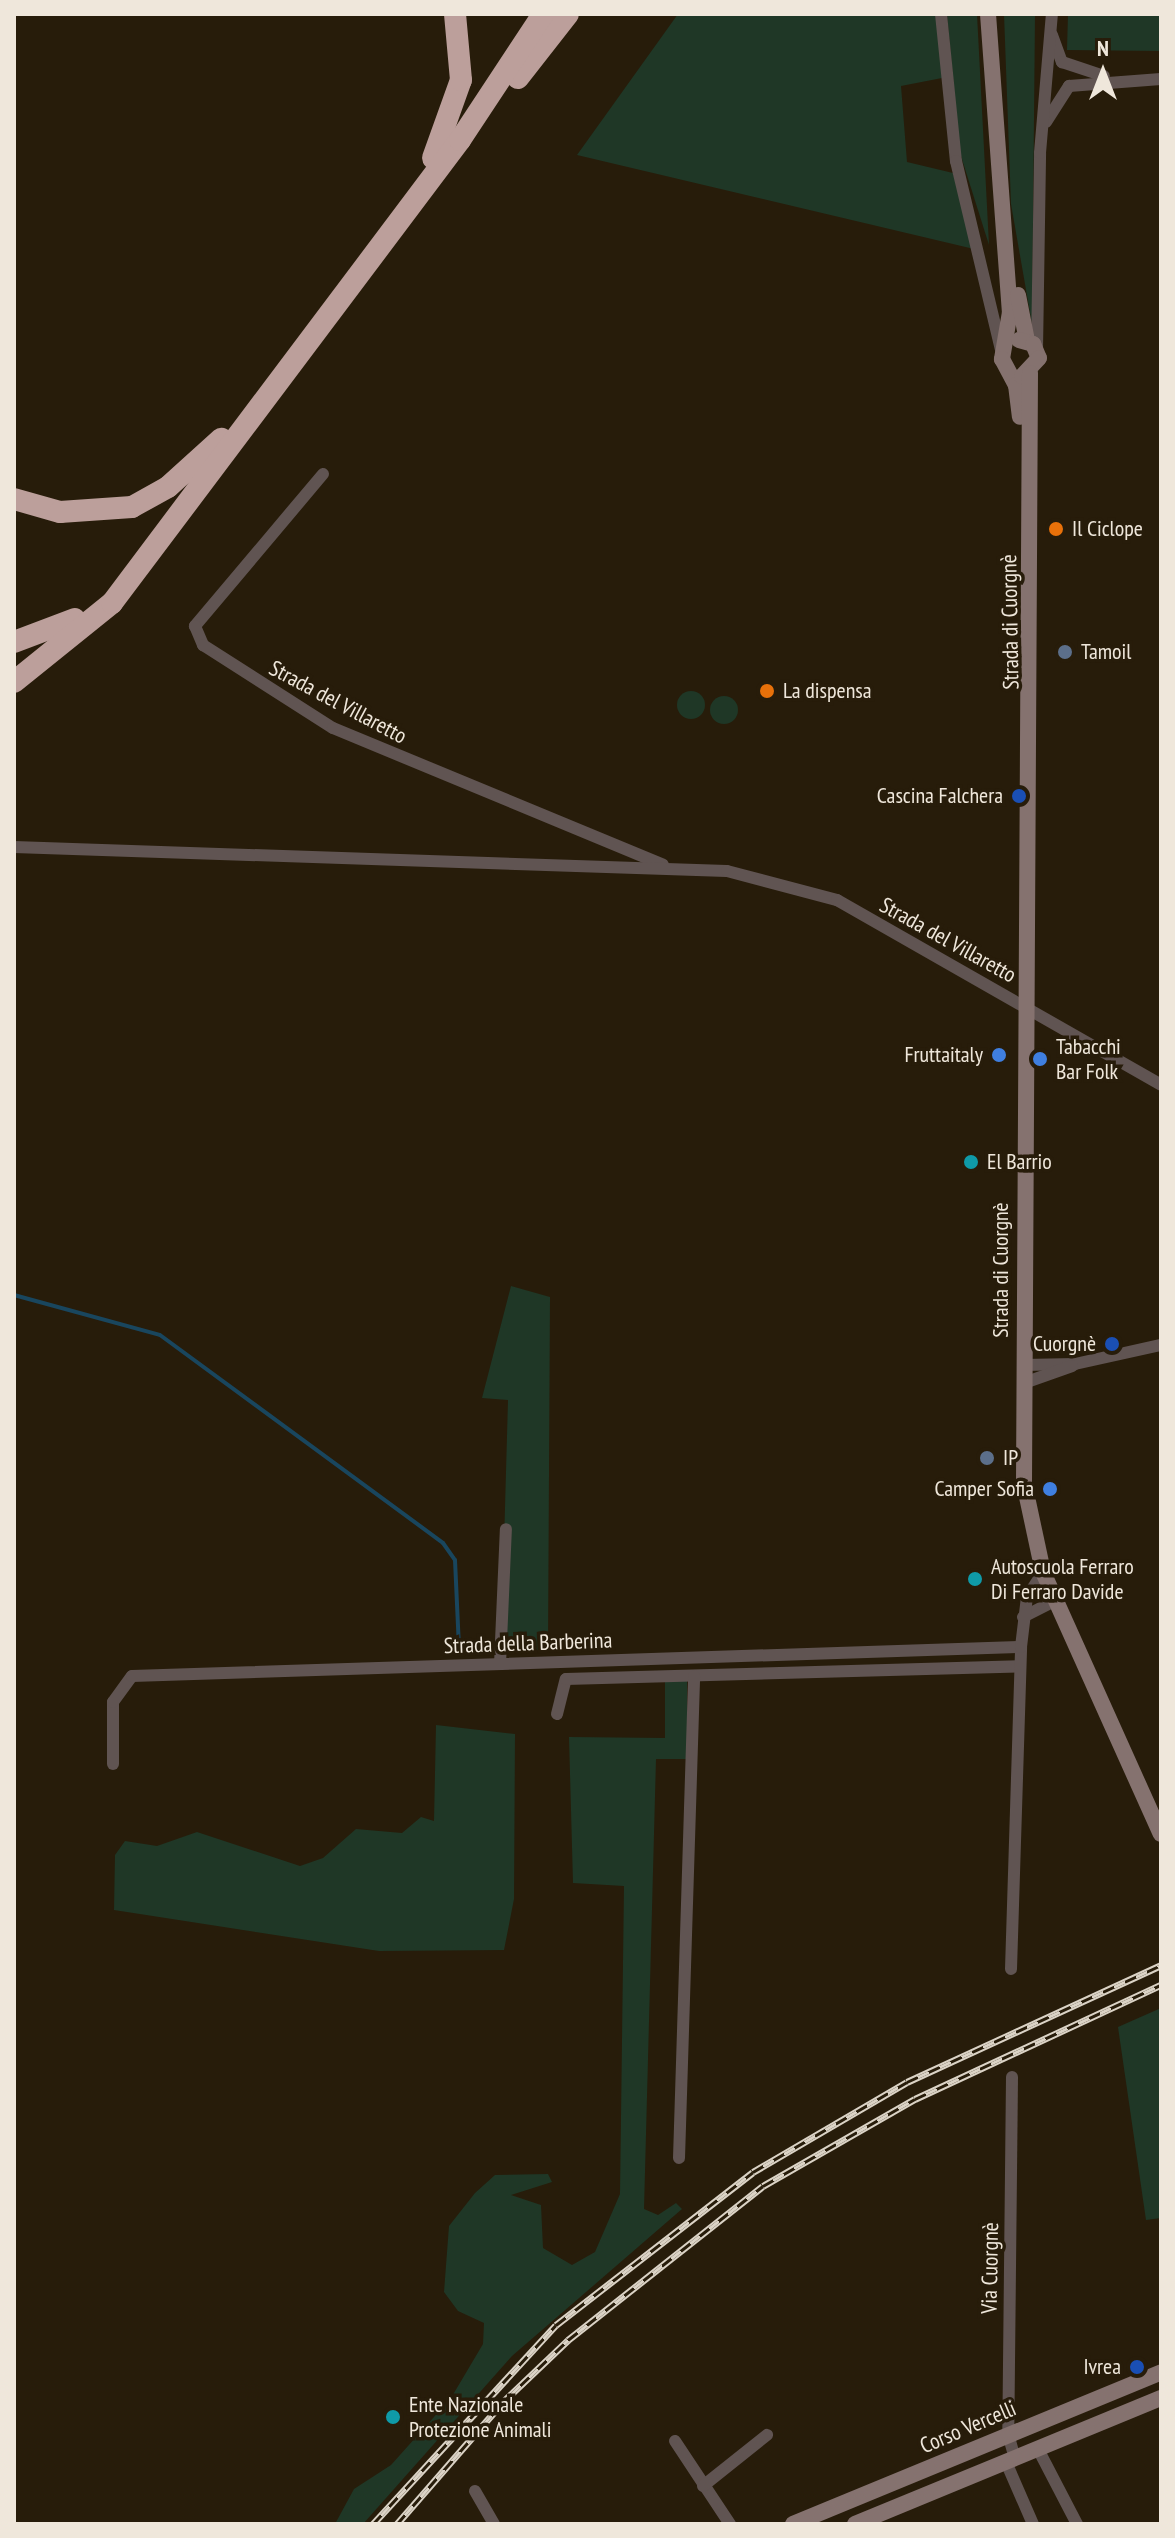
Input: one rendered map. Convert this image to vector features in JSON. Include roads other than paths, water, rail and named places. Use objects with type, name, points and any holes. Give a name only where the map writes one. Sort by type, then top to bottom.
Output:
[{"type":"highway","points":[[402,210],[452,117],[462,42],[455,14]]},
{"type":"highway","points":[[460,140],[543,14]]},
{"type":"highway","points":[[14,682],[112,603],[246,416],[402,210],[568,14]]},
{"type":"highway","points":[[14,499],[71,513],[132,507],[168,487],[246,416]]},
{"type":"highway","points":[[14,642],[76,618],[157,541]]},
{"type":"main road","points":[[988,14],[999,183],[1005,349],[1032,346],[999,183]]},
{"type":"main road","name":"Strada di Cuorgnè","points":[[1032,346],[1024,1374],[1026,1503],[1043,1572],[1161,1834]]},
{"type":"main road","name":"Strada di Cuorgnè","points":[[1005,349],[1011,374],[1031,534]]},
{"type":"main road","points":[[1011,374],[1030,373]]},
{"type":"main road","name":"Corso Vercelli","points":[[793,2524],[1161,2372]]},
{"type":"main road","points":[[855,2524],[1161,2398]]},
{"type":"street","points":[[941,14],[956,161],[1005,349]]},
{"type":"street","points":[[1052,19],[1062,62],[1122,79]]},
{"type":"street","points":[[1032,346],[1040,153],[1052,19]]},
{"type":"street","points":[[1040,153],[1062,91],[1122,79],[1161,79]]},
{"type":"street","name":"Strada del Villaretto","points":[[323,474],[195,626],[203,645],[333,728],[663,865]]},
{"type":"street","name":"Strada del Villaretto","points":[[14,847],[663,865],[727,871],[837,900],[1161,1085]]},
{"type":"street","points":[[1024,1374],[1161,1345]]},
{"type":"street","points":[[500,1664],[506,1529]]},
{"type":"street","points":[[1011,1969],[1023,1617],[1043,1572]]},
{"type":"street","points":[[1023,1617],[1055,1601]]},
{"type":"street","name":"Strada della Barberina","points":[[113,1764],[113,1702],[132,1676],[1021,1647]]},
{"type":"street","name":"Strada della Barberina","points":[[557,1714],[566,1679],[1020,1666]]},
{"type":"street","points":[[679,2158],[694,1676]]},
{"type":"street","name":"Via Cuorgnè","points":[[1012,2077],[1008,2434],[1011,2460],[1033,2524]]},
{"type":"street","points":[[703,2486],[767,2435]]},
{"type":"street","points":[[675,2441],[730,2524]]},
{"type":"street","points":[[1038,2449],[1077,2524]]},
{"type":"street","points":[[475,2491],[494,2524]]},
{"type":"waterway","points":[[14,1295],[160,1335],[443,1543],[455,1560],[459,1648]]},
{"type":"railway","points":[[373,2524],[556,2325],[753,2172],[907,2082],[1161,1965]]},
{"type":"railway","points":[[397,2524],[503,2402],[568,2340],[763,2186],[915,2099],[1161,1985]]},
{"type":"place","name":"Il Ciclope","points":[[1056,529]]},
{"type":"place","name":"Tamoil","points":[[1065,652]]},
{"type":"place","name":"La dispensa","points":[[767,691]]},
{"type":"place","name":"Cascina Falchera","points":[[1019,796]]},
{"type":"place","name":"Fruttaitaly","points":[[999,1055]]},
{"type":"place","name":"Tabacchi Bar Folk","points":[[1040,1059]]},
{"type":"place","name":"El Barrio","points":[[971,1162]]},
{"type":"place","name":"Cuorgnè","points":[[1112,1344]]},
{"type":"place","name":"IP","points":[[987,1458]]},
{"type":"place","name":"Camper Sofia","points":[[1050,1489]]},
{"type":"place","name":"Autoscuola Ferraro Di Ferraro Davide","points":[[975,1579]]},
{"type":"place","name":"Ivrea","points":[[1137,2367]]},
{"type":"place","name":"Ente Nazionale Protezione Animali","points":[[393,2417]]}]
